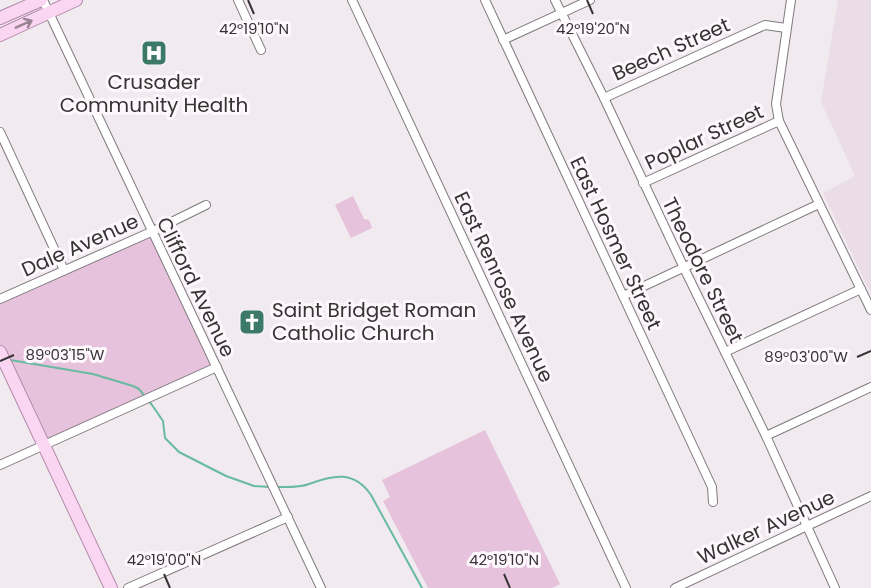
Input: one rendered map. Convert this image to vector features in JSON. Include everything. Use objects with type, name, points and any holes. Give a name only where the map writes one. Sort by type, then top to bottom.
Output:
[{"type":"main road","points":[[0,18],[42,0]]},
{"type":"main road","points":[[0,35],[76,0]]},
{"type":"main road","points":[[0,352],[111,588]]},
{"type":"street","name":"Clifford Avenue","points":[[42,0],[321,588]]},
{"type":"street","points":[[238,0],[261,50]]},
{"type":"street","name":"East Renrose Avenue","points":[[352,0],[626,588]]},
{"type":"street","name":"East Hosmer Street","points":[[485,0],[712,487],[713,502]]},
{"type":"street","name":"Theodore Street","points":[[555,0],[766,436],[835,588]]},
{"type":"street","points":[[503,40],[590,0]]},
{"type":"street","points":[[791,0],[776,104],[779,121],[871,310]]},
{"type":"street","name":"Beech Street","points":[[604,98],[765,25],[786,28]]},
{"type":"street","name":"Poplar Street","points":[[643,183],[779,121]]},
{"type":"street","points":[[0,132],[64,270]]},
{"type":"street","points":[[623,296],[819,204]]},
{"type":"street","name":"Dale Avenue","points":[[0,299],[206,205]]},
{"type":"street","points":[[725,352],[861,289]]},
{"type":"street","points":[[0,465],[217,367]]},
{"type":"street","points":[[766,436],[871,387]]},
{"type":"street","name":"Walker Avenue","points":[[675,588],[871,496]]},
{"type":"street","points":[[128,588],[288,517]]},
{"type":"shaded area","points":[[838,0],[871,0],[871,294],[823,193],[855,176],[821,102]]},
{"type":"shaded area","points":[[353,196],[364,219],[369,220],[372,228],[351,238],[335,205]]},
{"type":"shaded area","points":[[151,232],[217,367],[42,445],[0,352],[0,299]]},
{"type":"shaded area","points":[[485,430],[560,584],[552,588],[428,588],[383,501],[390,497],[382,480]]},
{"type":"waterway","points":[[10,360],[93,374],[133,386],[139,389],[152,405],[163,421],[165,438],[179,452],[226,476],[254,486],[270,487]]},
{"type":"waterway","points":[[276,487],[301,486],[335,477],[358,481],[371,495],[422,588]]},
{"type":"place","name":"Crusader Community Health","points":[[154,53]]},
{"type":"place","name":"Saint Bridget Roman Catholic Church","points":[[252,322]]}]
